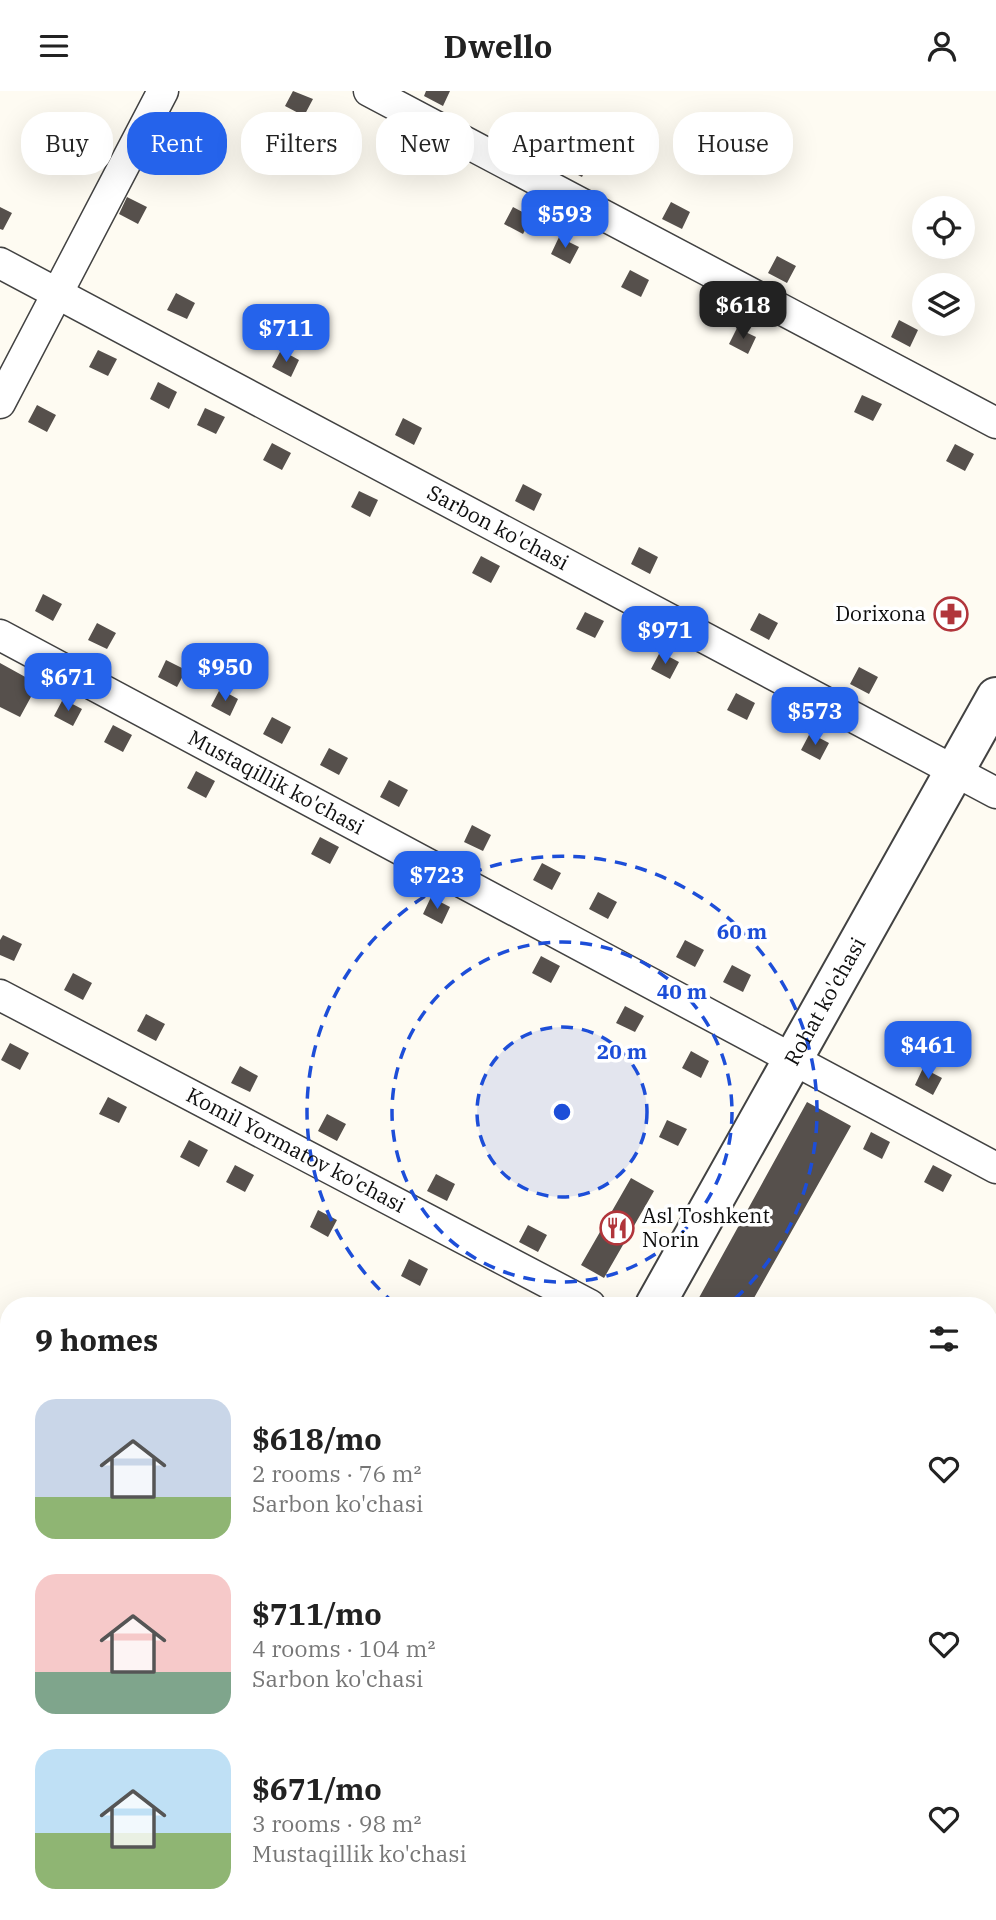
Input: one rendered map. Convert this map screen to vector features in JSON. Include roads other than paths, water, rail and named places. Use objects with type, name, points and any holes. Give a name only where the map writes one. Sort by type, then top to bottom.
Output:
[{"type":"street","points":[[0,403],[163,91]]},
{"type":"street","points":[[369,91],[996,423]]},
{"type":"street","name":"Sarbon ko'chasi","points":[[0,263],[996,793]]},
{"type":"street","name":"Mustaqillik ko'chasi","points":[[0,635],[996,1168]]},
{"type":"street","name":"Rohat ko'chasi","points":[[659,1297],[996,698]]},
{"type":"street","name":"Komil Yormatov ko'chasi","points":[[0,995],[575,1297]]},
{"type":"place","name":"Dorixona","points":[[951,614]]},
{"type":"place","name":"Asl Toshkent Norin","points":[[617,1228]]}]
